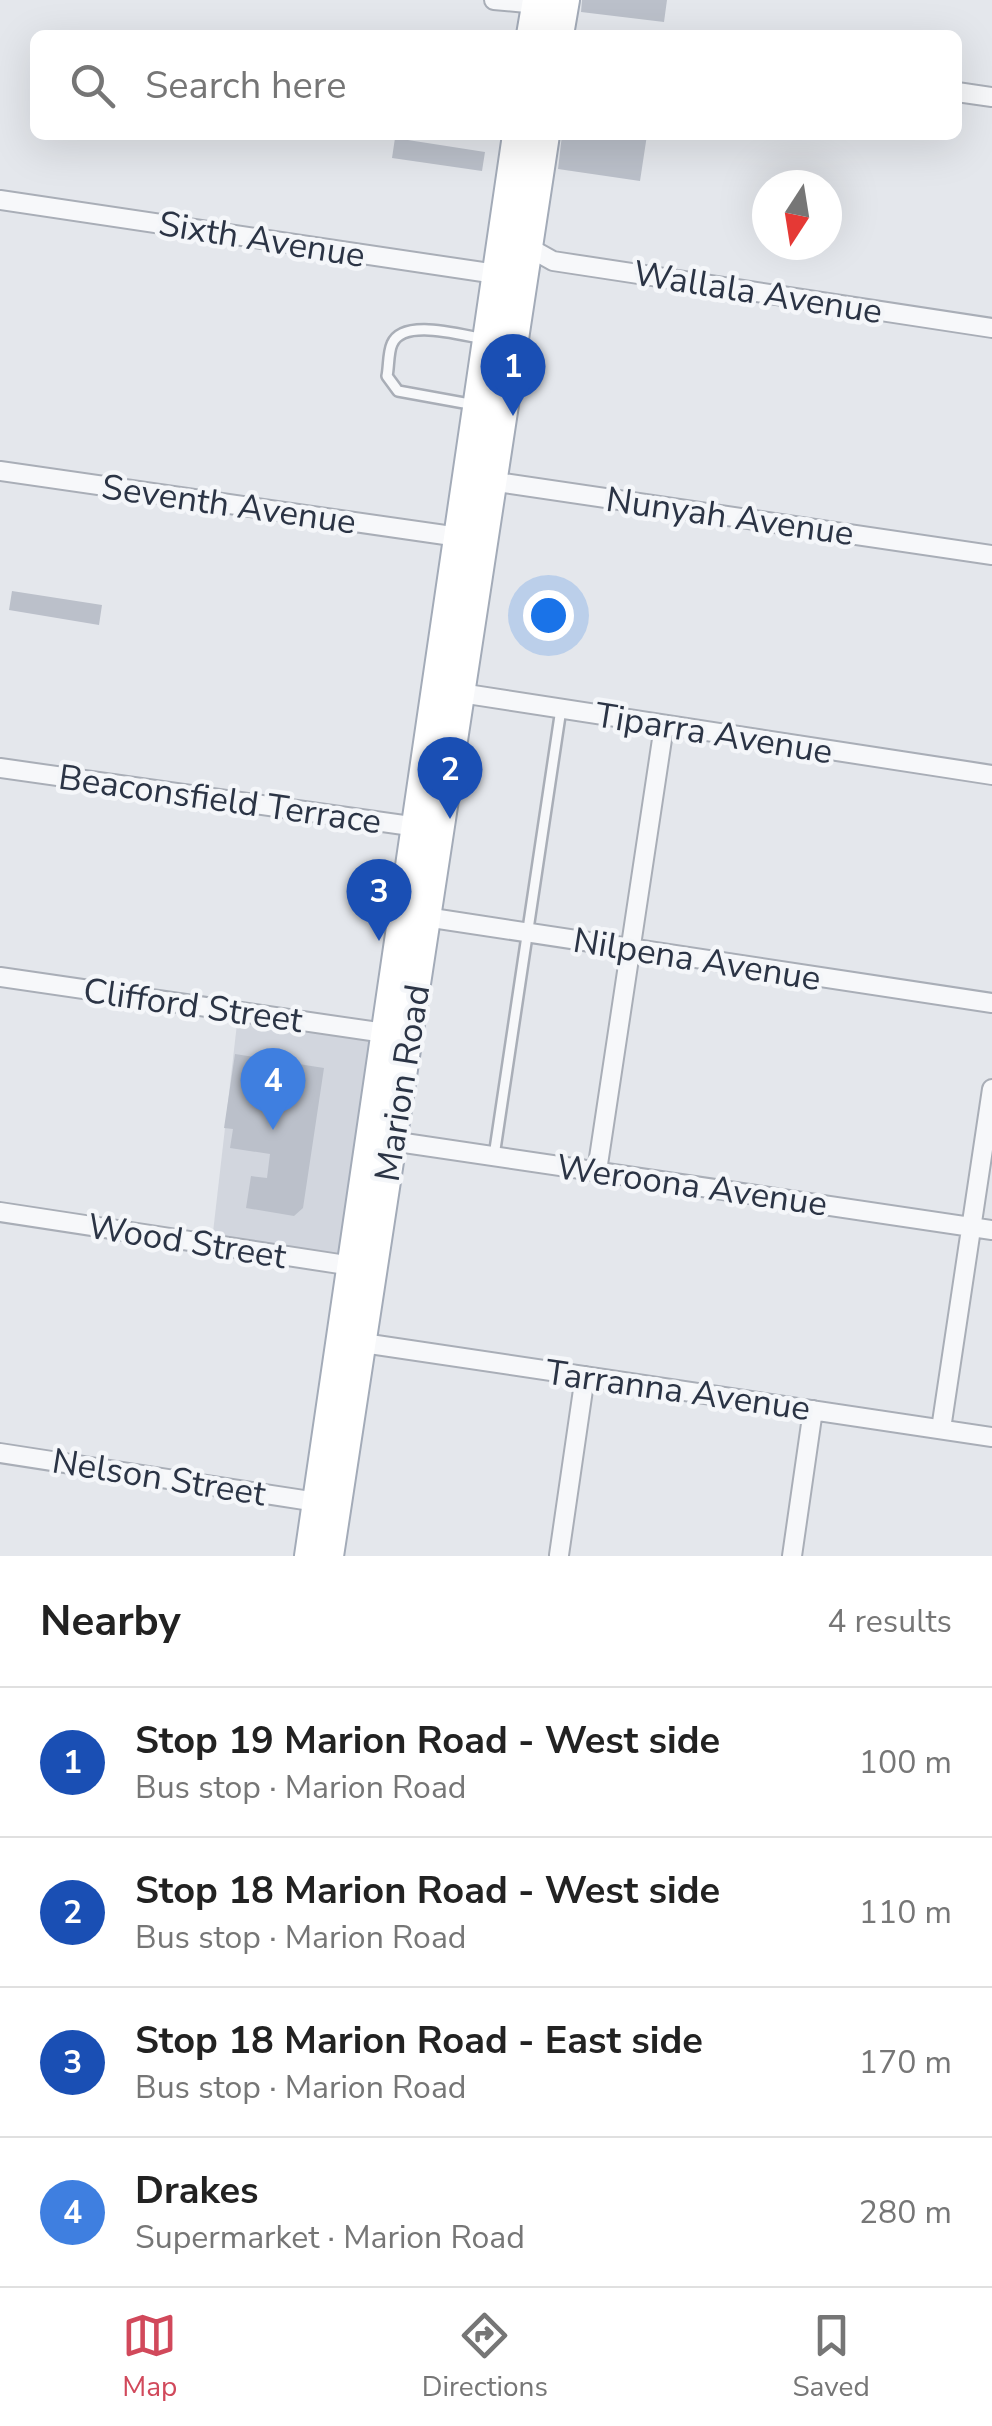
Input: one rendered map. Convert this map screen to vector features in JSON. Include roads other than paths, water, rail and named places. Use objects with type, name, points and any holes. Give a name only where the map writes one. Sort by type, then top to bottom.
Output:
[{"type":"main road","name":"Marion Road","points":[[309,1556],[363,1267],[392,1141],[404,1060],[415,915],[510,276],[517,140]]},
{"type":"main road","name":"Marion Road","points":[[448,691],[459,537],[480,479],[478,406],[488,340],[510,276],[540,254],[544,140]]},
{"type":"main road","name":"Marion Road","points":[[329,1556],[364,1343],[363,1267],[385,1032],[415,915]]},
{"type":"main road","points":[[385,1032],[404,1060]]},
{"type":"street","points":[[962,93],[992,97]]},
{"type":"street","name":"Sixth Avenue","points":[[0,200],[510,276]]},
{"type":"street","name":"Wallala Avenue","points":[[540,254],[992,328]]},
{"type":"street","name":"Seventh Avenue","points":[[0,471],[459,537]]},
{"type":"street","name":"Nunyah Avenue","points":[[480,479],[992,555]]},
{"type":"street","name":"Tiparra Avenue","points":[[448,691],[992,775]]},
{"type":"street","points":[[597,1171],[664,726]]},
{"type":"street","name":"Beaconsfield Terrace","points":[[0,768],[428,829]]},
{"type":"street","name":"Nilpena Avenue","points":[[415,915],[992,1002]]},
{"type":"street","name":"Clifford Street","points":[[0,977],[385,1032]]},
{"type":"street","points":[[941,1430],[992,1090]]},
{"type":"street","name":"Weroona Avenue","points":[[392,1141],[992,1230]]},
{"type":"street","name":"Wood Street","points":[[0,1212],[363,1267]]},
{"type":"street","name":"Tarranna Avenue","points":[[364,1343],[992,1438]]},
{"type":"street","points":[[559,1556],[585,1376]]},
{"type":"street","points":[[792,1556],[814,1410]]},
{"type":"street","name":"Nelson Street","points":[[0,1453],[317,1502]]},
{"type":"lane","points":[[478,406],[398,391],[387,376],[392,343],[417,328],[488,340]]},
{"type":"lane","points":[[494,1156],[561,709]]},
{"type":"place","name":"Stop 19 Marion Road - West side","points":[[513,416]]},
{"type":"place","name":"Stop 18 Marion Road - West side","points":[[450,819]]},
{"type":"place","name":"Stop 18 Marion Road - East side","points":[[379,941]]},
{"type":"place","name":"Drakes","points":[[273,1130]]}]
